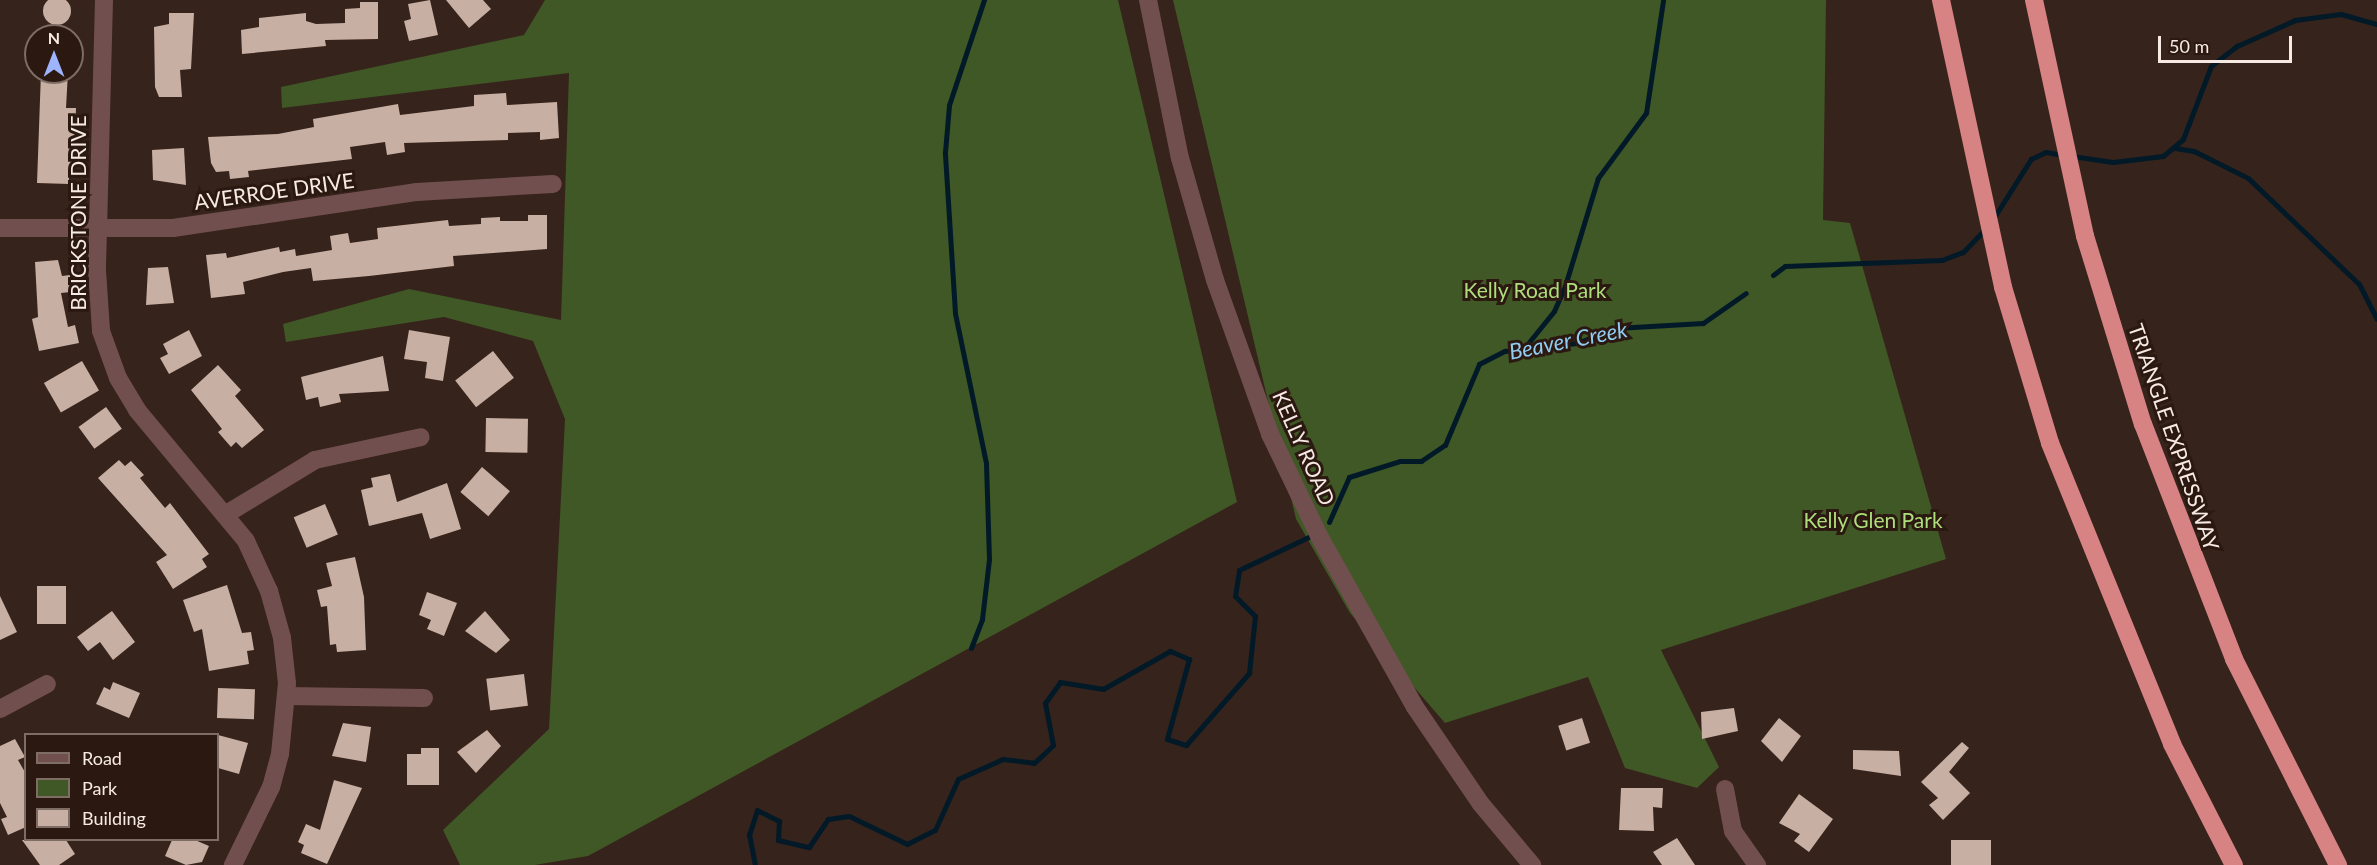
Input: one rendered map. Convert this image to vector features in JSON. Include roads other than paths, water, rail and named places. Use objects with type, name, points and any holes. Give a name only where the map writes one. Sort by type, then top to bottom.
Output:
[{"type":"highway","points":[[1941,0],[2003,287],[2050,443],[2119,621],[2172,744],[2234,865]]},
{"type":"highway","name":"TRIANGLE EXPRESSWAY","points":[[2034,0],[2055,108],[2112,330],[2202,584],[2234,658],[2338,865]]},
{"type":"street","name":"BRICKSTONE DRIVE","points":[[104,0],[98,230],[99,313],[118,378],[151,427],[228,513],[269,591],[282,638],[286,696],[271,787],[233,865]]},
{"type":"street","name":"KELLY ROAD","points":[[1148,0],[1180,159],[1218,290],[1270,434],[1319,536],[1415,706],[1481,804],[1532,865]]},
{"type":"street","name":"AVERROE DRIVE","points":[[0,228],[98,230],[225,222],[449,189],[553,184]]},
{"type":"street","points":[[228,513],[315,460],[363,445],[421,437]]},
{"type":"street","points":[[0,709],[47,684]]},
{"type":"street","points":[[286,696],[424,698]]},
{"type":"street","points":[[1725,789],[1733,831],[1757,865]]},
{"type":"waterway","points":[[971,648],[982,619],[989,559],[986,463],[955,313],[945,152],[949,105],[984,0]]},
{"type":"waterway","points":[[1525,347],[1554,311],[1564,289],[1598,178],[1646,113],[1663,0]]},
{"type":"waterway","name":"Beaver Creek","points":[[2072,156],[2113,162],[2163,156],[2183,139],[2211,66],[2237,46],[2295,20],[2341,14],[2377,24]]},
{"type":"waterway","points":[[2175,148],[2194,151],[2248,178],[2359,284],[2377,319]]},
{"type":"waterway","name":"Beaver Creek","points":[[1993,219],[2031,159],[2046,152],[2063,155]]},
{"type":"waterway","name":"Beaver Creek","points":[[1773,275],[1785,266],[1942,260],[1963,252],[1985,229]]},
{"type":"waterway","name":"Beaver Creek","points":[[1329,522],[1349,477],[1400,461],[1421,461],[1445,445],[1479,364],[1505,351],[1577,343],[1616,328],[1703,323],[1746,293]]},
{"type":"waterway","name":"Beaver Creek","points":[[755,865],[749,835],[757,810],[779,821],[778,840],[809,847],[828,819],[849,816],[907,844],[935,830],[958,779],[1003,759],[1034,763],[1053,745],[1045,703],[1060,682],[1103,689],[1170,651],[1189,659],[1167,739],[1186,745],[1249,673],[1255,616],[1235,596],[1239,570],[1315,534]]},
{"type":"park label","name":"Kelly Road Park","points":[[1535,290]]},
{"type":"park label","name":"Kelly Glen Park","points":[[1873,520]]}]
